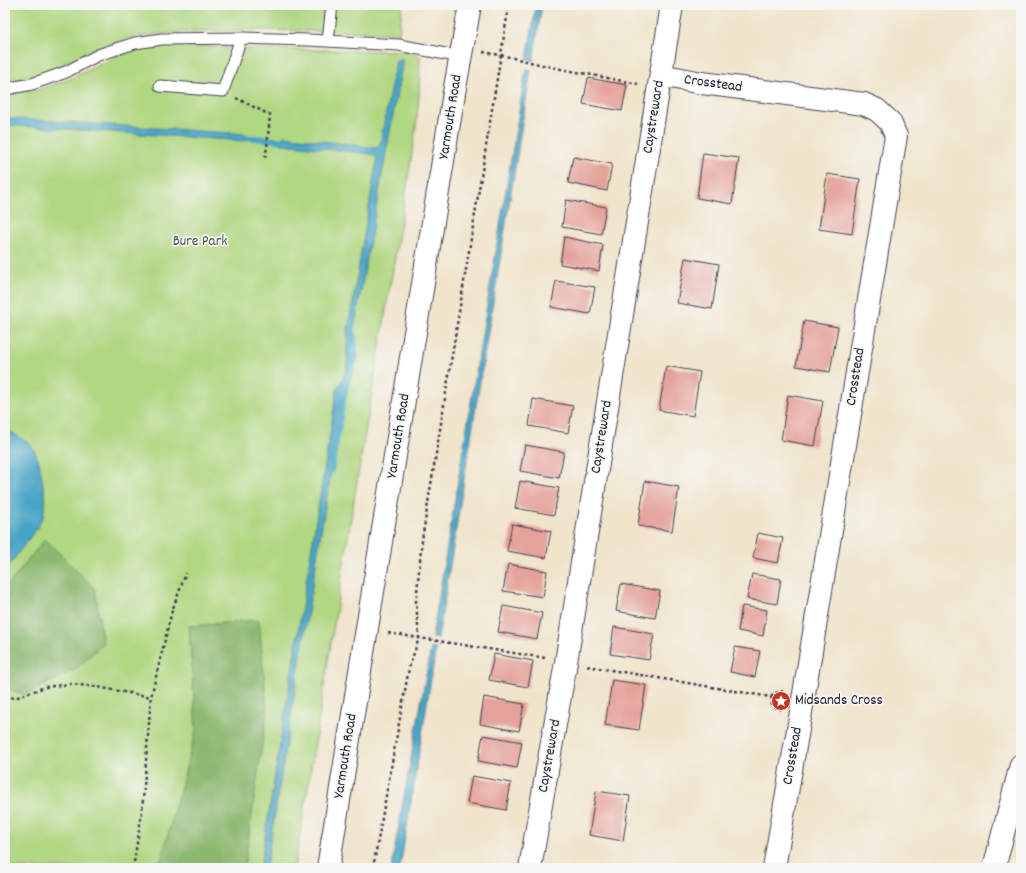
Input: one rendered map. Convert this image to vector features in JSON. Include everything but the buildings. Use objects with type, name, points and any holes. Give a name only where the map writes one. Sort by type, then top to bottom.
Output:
[{"type":"street","name":"Yarmouth Road","points":[[328,868],[470,5]]},
{"type":"street","name":"Caystreward","points":[[530,868],[566,662],[672,5]]},
{"type":"street","name":"Crosstead","points":[[660,82],[710,84],[864,104],[877,110],[890,122],[896,136],[774,868]]},
{"type":"street","points":[[994,868],[1020,770]]},
{"type":"lane","points":[[328,41],[332,5]]},
{"type":"lane","points":[[160,86],[223,91],[241,38]]},
{"type":"lane","points":[[5,89],[32,84],[66,72],[98,55],[135,43],[162,39],[241,38],[328,41],[399,45],[462,52]]},
{"type":"path","points":[[373,868],[409,668],[419,638],[416,602],[422,540],[509,5]]},
{"type":"path","points":[[462,52],[501,55],[551,67],[638,84],[660,82]]},
{"type":"path","points":[[223,91],[270,115],[265,158]]},
{"type":"path","points":[[133,868],[142,812],[151,697],[172,611],[186,573]]},
{"type":"path","points":[[5,697],[15,698],[45,688],[71,684],[97,687],[151,697]]},
{"type":"green space","points":[[5,5],[402,5],[399,34],[259,30],[203,31],[133,37],[94,49],[64,63],[49,73],[5,82]]},
{"type":"green space","name":"Bure Park","points":[[163,46],[399,51],[414,53],[420,56],[419,96],[416,127],[407,186],[294,868],[5,868],[5,96],[41,89],[70,79],[125,52],[144,47]]},
{"type":"green space","points":[[45,539],[95,589],[103,644],[75,669],[26,695],[5,688],[5,589]]},
{"type":"green space","points":[[259,620],[267,711],[244,868],[159,868],[196,731],[189,626]]},
{"type":"water","points":[[536,5],[542,5],[533,61],[527,59]]},
{"type":"water","points":[[396,60],[403,60],[354,329],[354,371],[344,392],[266,868],[260,868],[337,390],[347,369],[347,335],[377,159],[376,156],[371,154],[282,144],[278,141],[284,136],[377,148],[380,144]]},
{"type":"water","points":[[526,69],[531,70],[438,639],[432,638]]},
{"type":"water","points":[[5,118],[246,134],[250,137],[245,141],[5,125]]},
{"type":"water","points":[[5,428],[30,444],[34,450],[39,461],[45,504],[43,517],[37,528],[5,571]]},
{"type":"water","points":[[431,648],[436,649],[400,868],[391,868]]},
{"type":"waterway","points":[[242,137],[287,141]]},
{"type":"waterway","points":[[351,369],[356,357],[353,332]]},
{"type":"waterway","points":[[331,471],[346,383]]},
{"type":"place","name":"Midsands Cross","points":[[781,701]]}]
